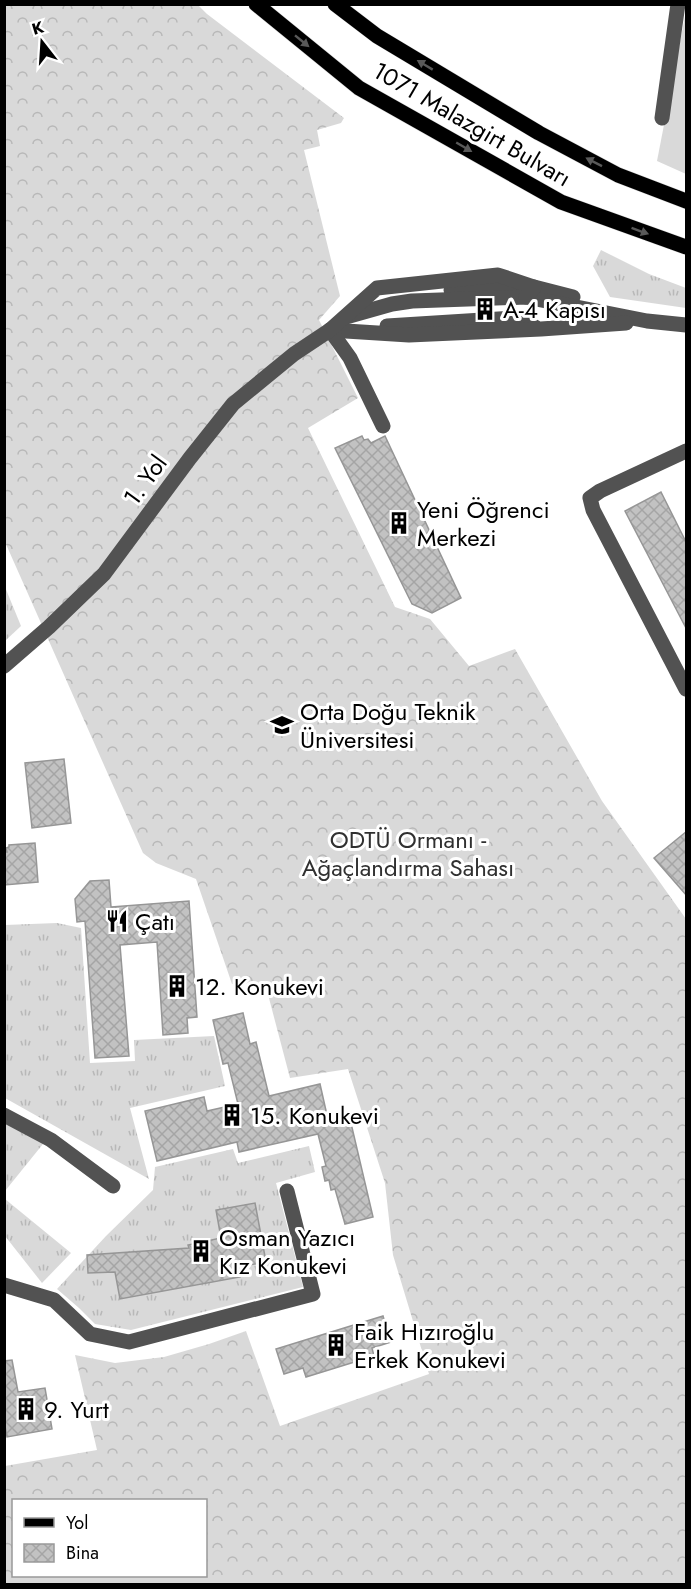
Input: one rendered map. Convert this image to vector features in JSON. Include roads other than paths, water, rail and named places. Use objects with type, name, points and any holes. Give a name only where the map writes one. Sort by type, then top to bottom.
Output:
[{"type":"main road","name":"1071 Malazgirt Bulvarı","points":[[256,4],[359,88],[561,202],[687,247]]},
{"type":"main road","name":"1071 Malazgirt Bulvarı","points":[[335,4],[377,36],[539,134],[618,175],[687,201]]},
{"type":"street","points":[[662,118],[678,4]]},
{"type":"street","points":[[344,317],[381,297],[466,288],[530,292],[604,304],[647,321]]},
{"type":"street","points":[[344,317],[374,308],[412,301],[530,292]]},
{"type":"street","points":[[412,301],[408,309],[409,317],[415,324]]},
{"type":"street","name":"1. Yol","points":[[4,666],[104,574],[233,404],[344,317]]},
{"type":"street","points":[[330,330],[513,318],[541,329]]},
{"type":"street","points":[[330,330],[409,335],[647,321],[687,325]]},
{"type":"street","points":[[330,330],[350,358],[383,426]]},
{"type":"street","points":[[687,451],[600,491],[590,498],[592,510],[687,689]]},
{"type":"street","points":[[4,1114],[51,1140],[113,1186]]},
{"type":"street","points":[[4,1285],[54,1300],[90,1334],[129,1342],[313,1294],[287,1191]]},
{"type":"place","name":"A-4 Kapısı","points":[[485,309]]},
{"type":"place","name":"Yeni Öğrenci Merkezi","points":[[399,523]]},
{"type":"place","name":"Orta Doğu Teknik Üniversitesi","points":[[282,725]]},
{"type":"place","name":"Çatı","points":[[117,921]]},
{"type":"place","name":"12. Konukevi","points":[[177,986]]},
{"type":"place","name":"15. Konukevi","points":[[232,1115]]},
{"type":"place","name":"Osman Yazıcı Kız Konukevi","points":[[201,1251]]},
{"type":"place","name":"Faik Hızıroğlu Erkek Konukevi","points":[[336,1345]]},
{"type":"place","name":"9. Yurt","points":[[26,1409]]},
{"type":"park label","name":"ODTÜ Ormanı - Ağaçlandırma Sahası","points":[[408,853]]}]
